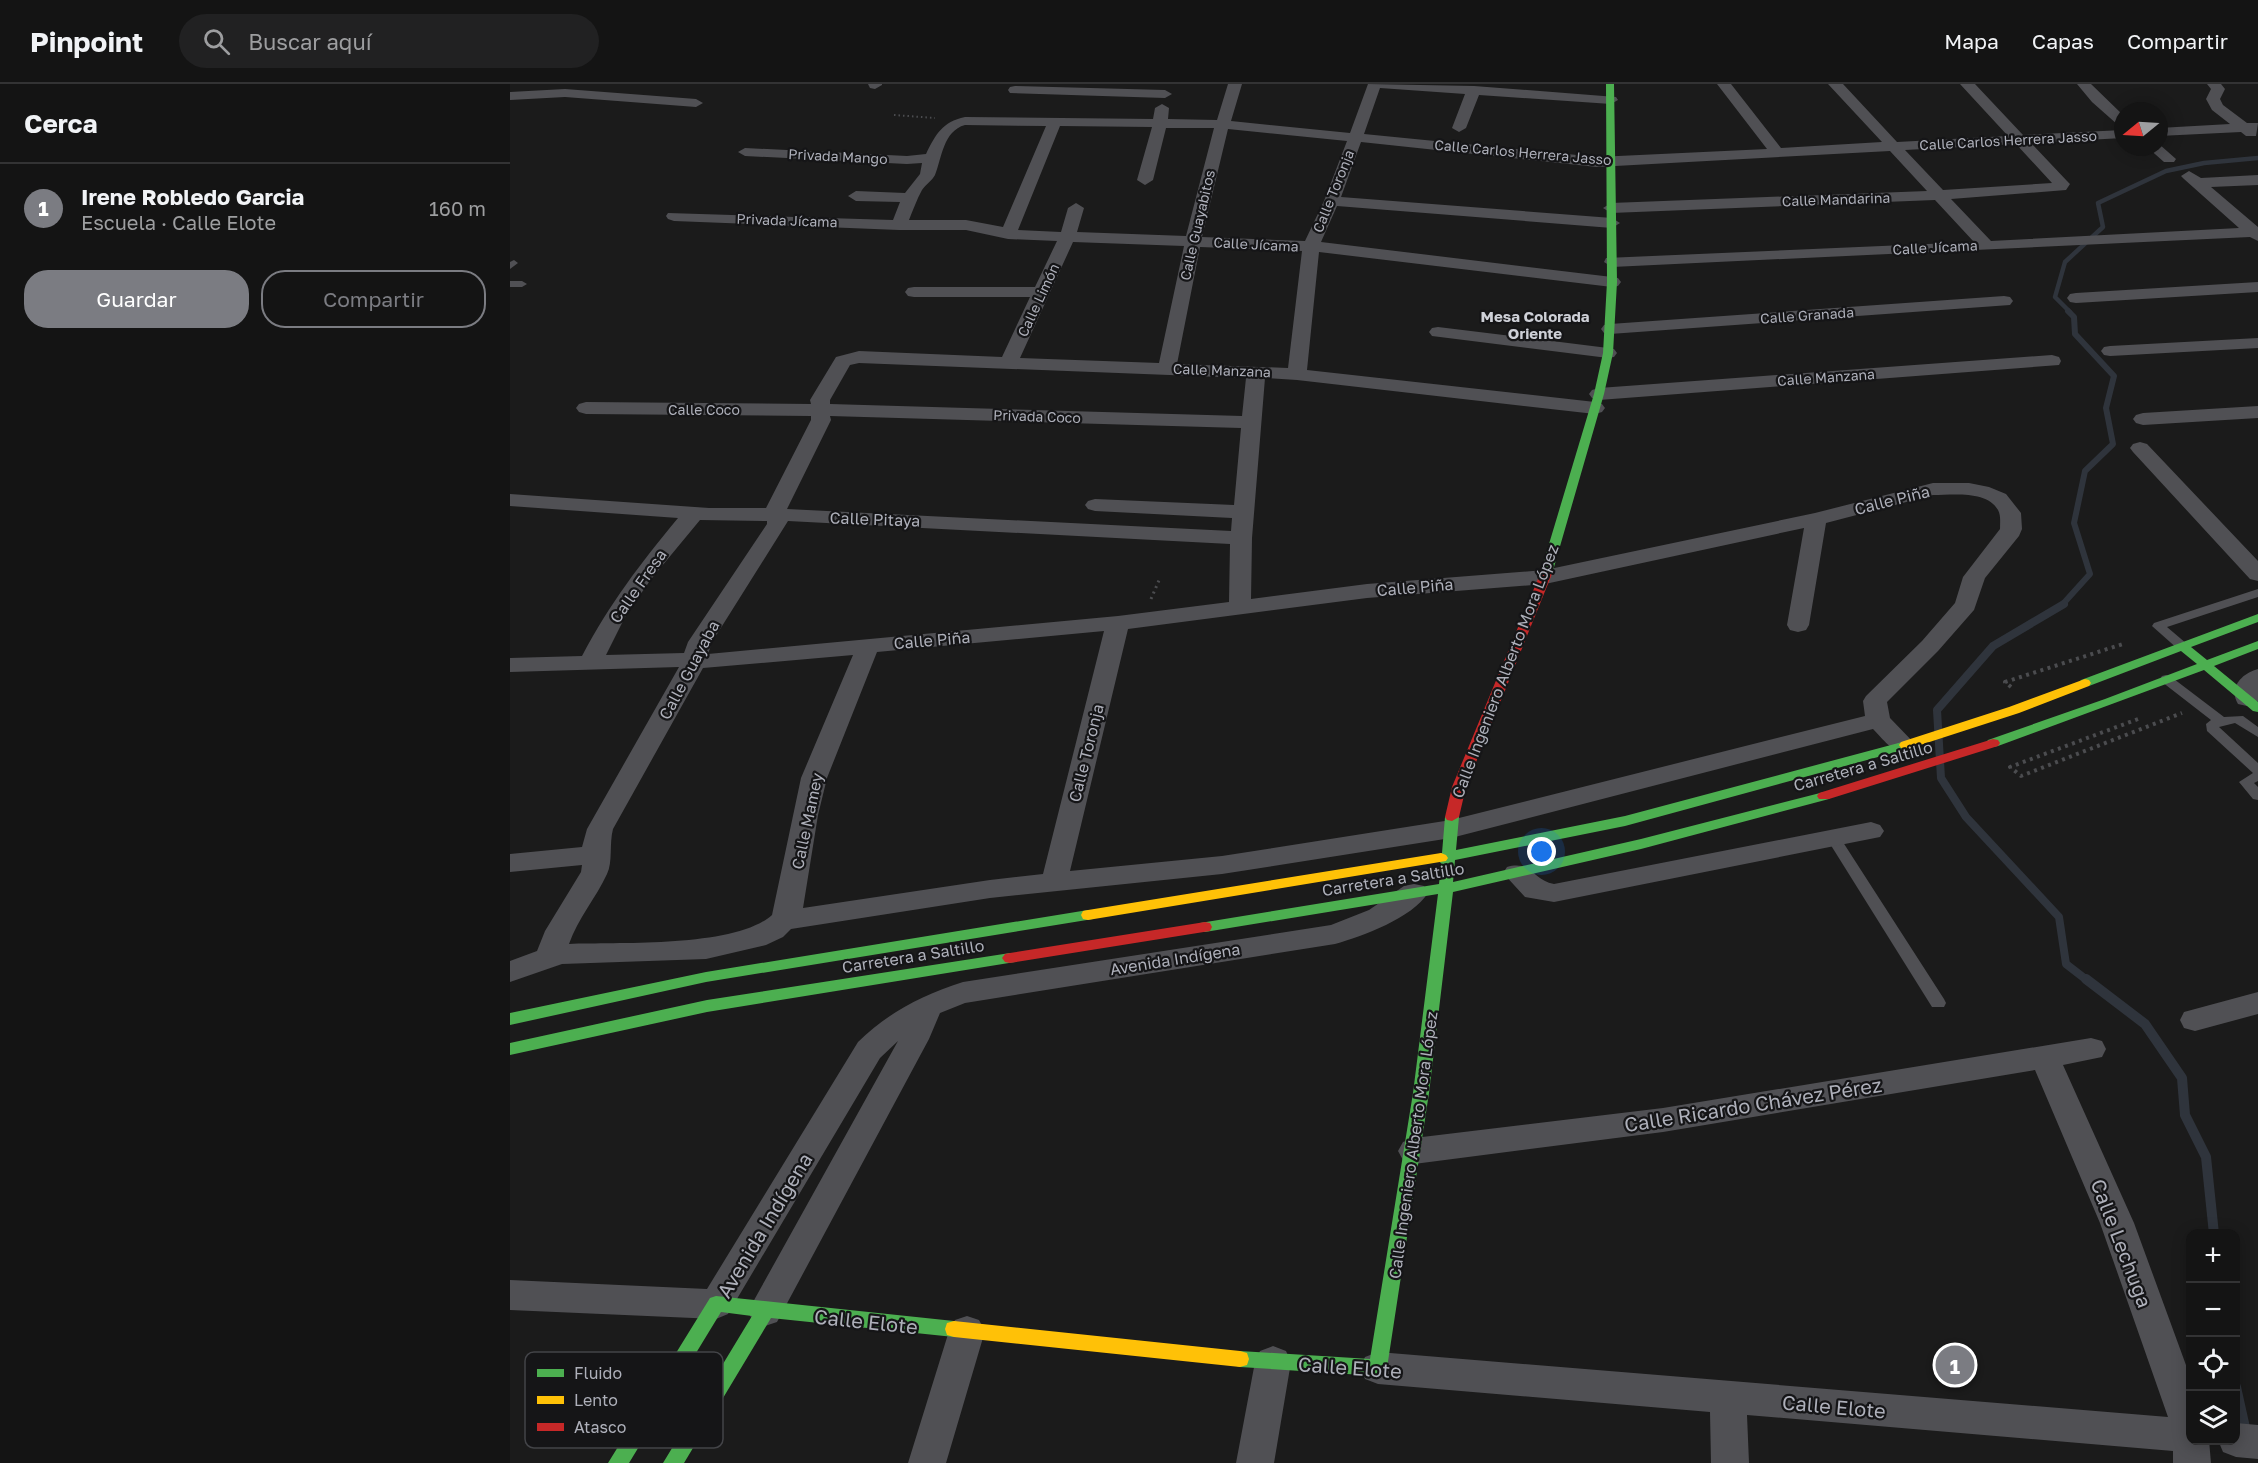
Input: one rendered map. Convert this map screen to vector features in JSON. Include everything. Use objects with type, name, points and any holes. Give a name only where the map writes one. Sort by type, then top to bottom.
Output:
[{"type":"main road","name":"Calle Ingeniero Alberto Mora López","points":[[1378,1368],[1414,1151],[1447,888],[1453,808],[1459,787],[1545,577],[1597,401],[1608,353],[1612,282],[1610,84]]},
{"type":"main road","name":"Carretera a Saltillo","points":[[510,1018],[706,963],[1449,857],[1636,818],[1779,781],[1959,729],[2258,618]]},
{"type":"main road","name":"Carretera a Saltillo","points":[[510,1049],[718,1004],[1447,888],[1517,873],[1720,824],[1913,769],[2166,680],[2258,645]]},
{"type":"main road","points":[[2183,647],[2252,704]]},
{"type":"main road","name":"Calle Elote","points":[[716,1304],[765,1311],[1273,1362],[1378,1368]]},
{"type":"main road","name":"Avenida Indígena","points":[[686,1352],[716,1304]]},
{"type":"main road","points":[[723,1380],[765,1311]]},
{"type":"main road","name":"Avenida Indígena","points":[[618,1463],[627,1448]]},
{"type":"main road","points":[[673,1463],[682,1448]]},
{"type":"street","name":"Calle Guayabitos","points":[[1167,368],[1192,241],[1222,124],[1235,84]]},
{"type":"street","points":[[1375,84],[1611,100]]},
{"type":"street","name":"Calle Toronja","points":[[1298,374],[1311,246],[1332,201],[1375,84]]},
{"type":"street","points":[[1835,84],[1986,245]]},
{"type":"street","points":[[1968,84],[2019,140]]},
{"type":"street","points":[[2084,84],[2114,114]]},
{"type":"street","points":[[2214,84],[2218,89],[2213,99],[2217,106],[2251,128],[2258,139]]},
{"type":"street","points":[[1010,101],[1166,89],[1166,100],[1162,106],[1160,123],[1145,180]]},
{"type":"street","points":[[1728,89],[1777,152]]},
{"type":"street","points":[[1459,128],[1474,90]]},
{"type":"street","points":[[510,96],[565,93],[696,103]]},
{"type":"street","name":"Calle Carlos Herrera Jasso","points":[[959,123],[1010,101],[1055,122],[1222,124],[1609,162],[2114,135]]},
{"type":"street","points":[[1008,234],[1055,122]]},
{"type":"street","points":[[899,225],[918,184],[927,176],[931,158],[941,138],[951,127],[959,123]]},
{"type":"street","points":[[2168,132],[2251,128]]},
{"type":"street","name":"Calle Mandarina","points":[[1332,201],[1612,215],[2061,188],[2062,184],[2019,140]]},
{"type":"street","name":"Privada Mango","points":[[745,152],[931,158]]},
{"type":"street","points":[[2165,156],[2169,159]]},
{"type":"street","points":[[2256,233],[2193,179],[2258,180]]},
{"type":"street","points":[[856,196],[910,198]]},
{"type":"street","name":"Calle Limón","points":[[1009,362],[1067,237],[1076,208]]},
{"type":"street","name":"Privada Jícama","points":[[674,216],[899,225]]},
{"type":"street","name":"Calle Jícama","points":[[899,225],[966,225],[1008,234],[1311,246],[1612,282]]},
{"type":"street","name":"Calle Jícama","points":[[1612,262],[2256,233]]},
{"type":"street","points":[[2076,298],[2258,287]]},
{"type":"street","points":[[914,292],[1041,292]]},
{"type":"street","name":"Calle Granada","points":[[1610,329],[2004,301]]},
{"type":"street","points":[[1438,332],[1608,353]]},
{"type":"street","points":[[2109,351],[2258,343]]},
{"type":"street","name":"Calle Manzana","points":[[847,358],[1298,374],[1597,401],[2052,361]]},
{"type":"street","name":"Calle Guayaba","points":[[550,956],[559,931],[595,872],[596,842],[600,829],[688,676],[700,642],[778,524],[776,506],[821,420],[820,400],[841,363],[847,358]]},
{"type":"street","points":[[1240,606],[1241,538],[1256,372]]},
{"type":"street","name":"Calle Coco","points":[[586,408],[822,410]]},
{"type":"street","name":"Privada Coco","points":[[822,410],[1253,422]]},
{"type":"street","points":[[2143,419],[2258,412]]},
{"type":"street","points":[[2140,448],[2258,574]]},
{"type":"street","name":"Calle Piña","points":[[510,665],[663,660],[694,662],[1118,623],[1367,591],[1545,577],[1816,519],[1945,488],[1970,489],[1992,494],[2004,502],[2010,513],[2011,529],[2008,536],[1974,577],[1966,605],[1930,646],[1875,701],[1878,720]]},
{"type":"street","name":"Calle Pitaya","points":[[510,500],[694,513],[777,514],[1241,538]]},
{"type":"street","points":[[1095,505],[1243,512]]},
{"type":"street","name":"Calle Fresa","points":[[590,663],[616,613],[644,573],[694,513]]},
{"type":"street","points":[[1798,625],[1816,519]]},
{"type":"street","name":"Calle Toronja","points":[[1054,883],[1118,623]]},
{"type":"street","name":"Calle Mamey","points":[[783,921],[789,910],[805,815],[814,778],[868,646]]},
{"type":"street","points":[[2252,704],[2246,691],[2249,682],[2258,676]]},
{"type":"street","points":[[510,972],[550,956],[644,950],[706,963],[773,930],[783,921],[990,889],[1222,865],[1451,829],[1878,720],[1914,743]]},
{"type":"street","points":[[1517,873],[1535,890],[1554,892],[1871,831]]},
{"type":"street","points":[[510,863],[597,854]]},
{"type":"street","name":"Avenida Indígena","points":[[716,1304],[869,1050],[888,1030],[928,1006],[963,993],[1335,934],[1379,917],[1414,893]]},
{"type":"street","points":[[2195,1020],[2258,1003]]},
{"type":"street","points":[[765,1311],[914,1040],[928,1006]]},
{"type":"street","name":"Calle Ricardo Chávez Pérez","points":[[1414,1151],[1663,1120],[2091,1049]]},
{"type":"street","name":"Calle Lechuga","points":[[2044,1056],[2117,1223],[2182,1401],[2186,1418]]},
{"type":"street","name":"Calle Elote","points":[[510,1295],[716,1304]]},
{"type":"street","points":[[927,1463],[967,1331]]},
{"type":"street","points":[[1255,1463],[1273,1362]]},
{"type":"street","name":"Calle Elote","points":[[1378,1368],[2186,1435]]},
{"type":"street","points":[[1728,1396],[1730,1463]]},
{"type":"street","points":[[2240,1440],[2258,1442]]},
{"type":"street","points":[[2191,1445],[2193,1463]]},
{"type":"lane","points":[[510,284],[522,284]]},
{"type":"lane","points":[[2183,647],[2158,626],[2258,593]]},
{"type":"lane","points":[[2166,680],[2221,721]]},
{"type":"lane","points":[[2258,733],[2238,719],[2221,721],[2213,724],[2212,728],[2258,770]]},
{"type":"lane","points":[[2258,776],[2246,782],[2258,796]]},
{"type":"lane","points":[[1834,839],[1938,1003]]},
{"type":"path","points":[[894,115],[918,116],[959,123]]},
{"type":"path","points":[[2138,718],[2010,767],[2020,776],[2201,706]]},
{"type":"waterway","points":[[2070,312],[2055,297],[2065,262],[2103,227],[2098,203],[2166,171],[2204,163],[2258,158]]},
{"type":"waterway","points":[[2062,605],[2090,574],[2074,523],[2085,471],[2113,444],[2106,408],[2114,376],[2075,334],[2074,317],[2068,311]]},
{"type":"waterway","points":[[2064,604],[1993,646],[1937,710],[1941,778],[1966,817],[2059,917],[2066,964],[2088,981]]},
{"type":"waterway","points":[[2086,979],[2145,1024],[2182,1078],[2185,1115],[2206,1157],[2213,1229]]},
{"type":"waterway","points":[[2237,1391],[2246,1432]]},
{"type":"traffic: fast","points":[[1546,574],[1599,394],[1608,353],[1612,282],[1610,84]]},
{"type":"traffic: fast","points":[[2085,683],[2258,618]]},
{"type":"traffic: fast","points":[[1993,743],[2110,702],[2258,645]]},
{"type":"traffic: fast","points":[[2183,647],[2258,708]]},
{"type":"traffic: fast","points":[[1441,858],[1625,821],[1906,745]]},
{"type":"traffic: fast","points":[[1205,927],[1447,888],[1641,844],[1824,796]]},
{"type":"traffic: fast","points":[[1240,1359],[1378,1368],[1421,1093],[1446,887],[1452,817]]},
{"type":"traffic: fast","points":[[510,1019],[706,977],[1088,915]]},
{"type":"traffic: fast","points":[[510,1049],[707,1006],[1010,958]]},
{"type":"traffic: fast","points":[[686,1352],[716,1304],[954,1329]]},
{"type":"traffic: fast","points":[[723,1380],[765,1311]]},
{"type":"traffic: fast","points":[[618,1463],[627,1448]]},
{"type":"traffic: fast","points":[[673,1463],[682,1448]]},
{"type":"traffic: slow","points":[[1906,745],[2014,710],[2085,683]]},
{"type":"traffic: slow","points":[[1088,915],[1441,858]]},
{"type":"traffic: slow","points":[[954,1329],[1240,1359]]},
{"type":"traffic: jam","points":[[1452,817],[1459,787],[1546,574]]},
{"type":"traffic: jam","points":[[1824,796],[1993,743]]},
{"type":"traffic: jam","points":[[1010,958],[1205,927]]},
{"type":"place","name":"Irene Robledo Garcia","points":[[1955,1365]]},
{"type":"district","name":"Mesa Colorada Oriente","points":[[1535,324]]}]
